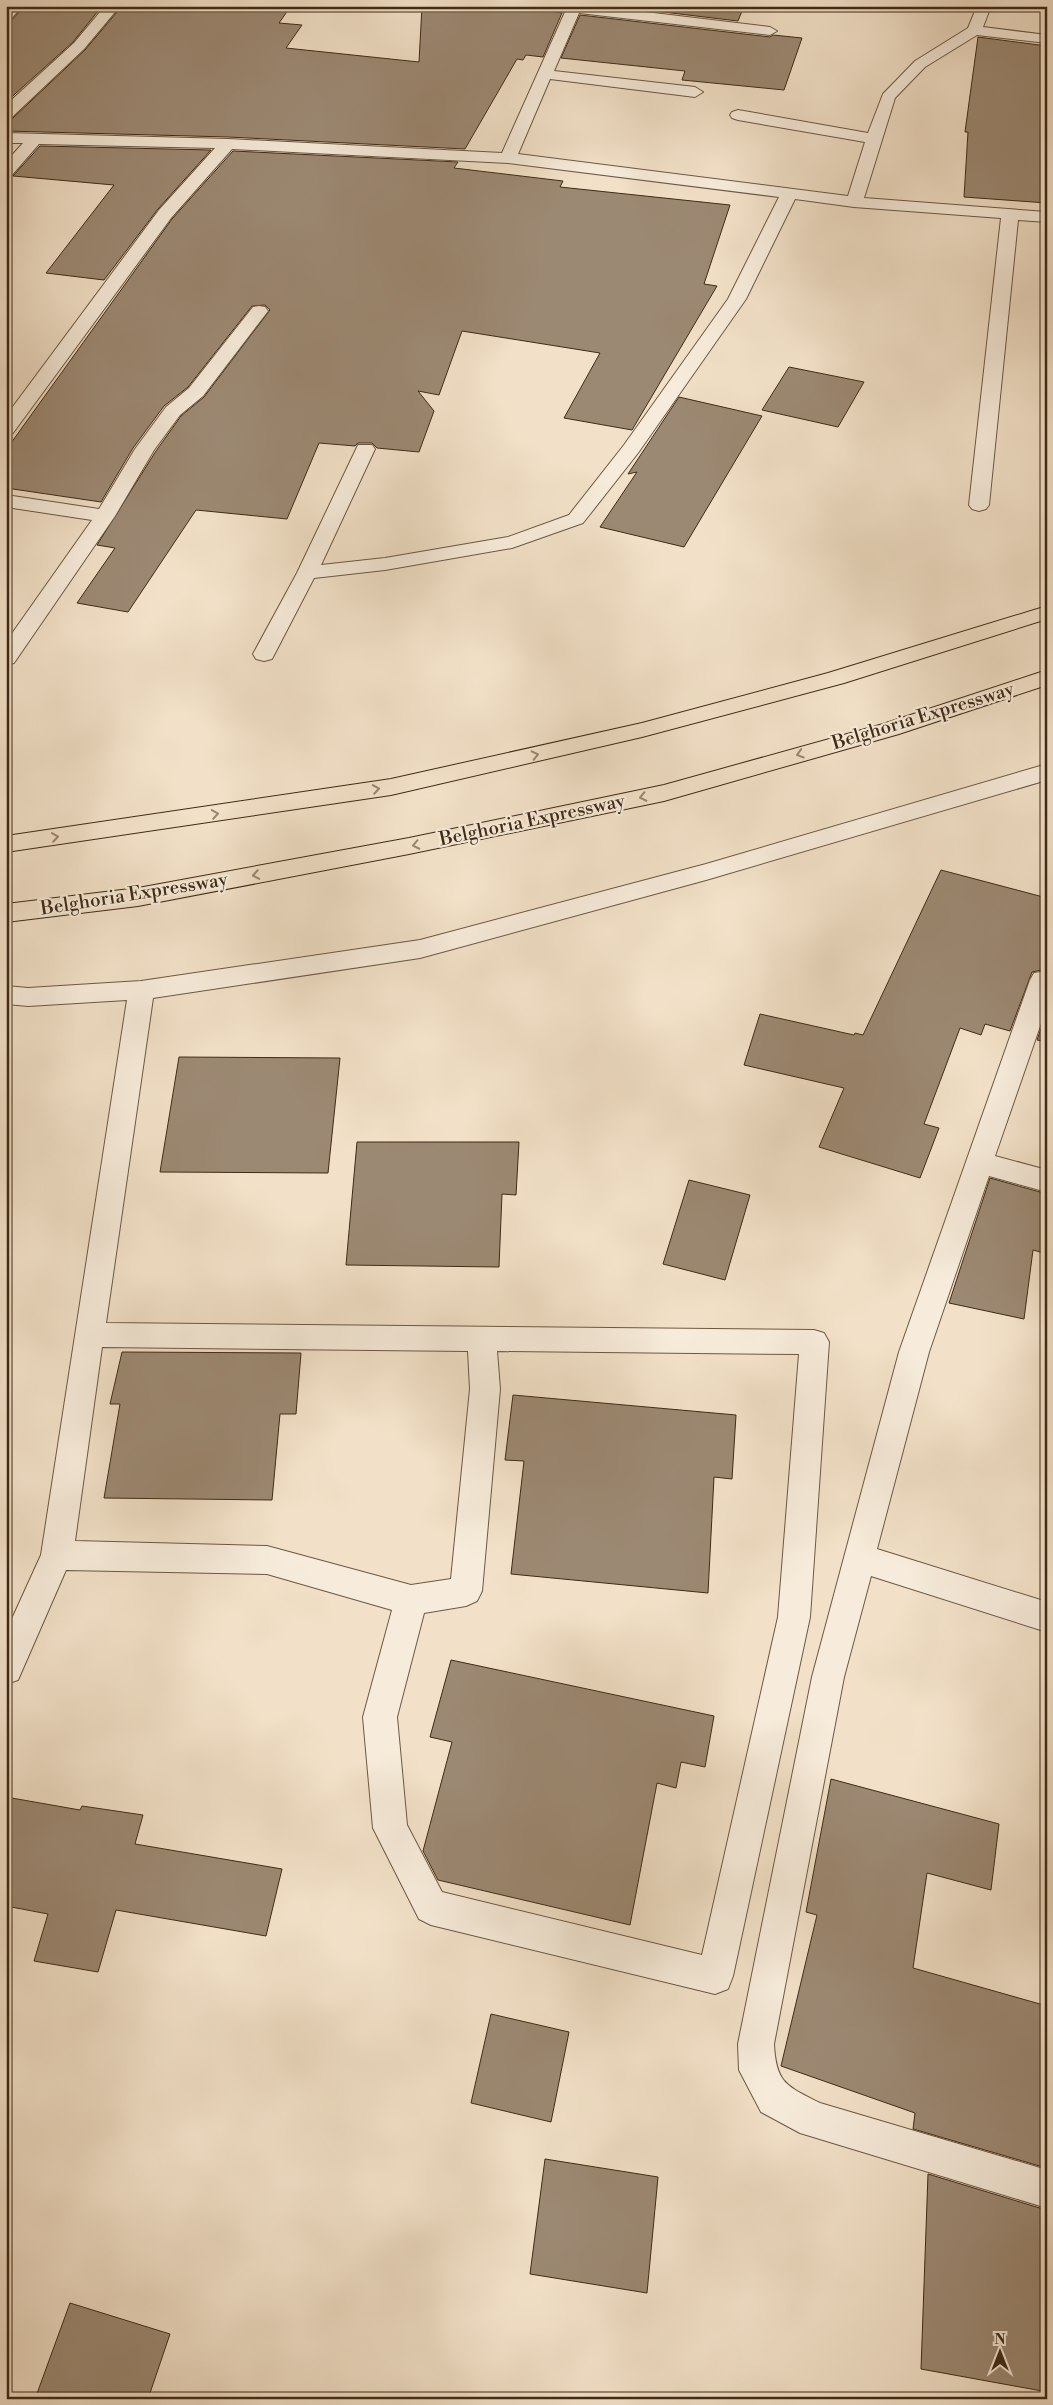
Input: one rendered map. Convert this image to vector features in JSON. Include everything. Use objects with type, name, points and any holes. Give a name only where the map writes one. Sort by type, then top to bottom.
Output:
[{"type":"highway","points":[[6,844],[166,822],[400,785],[679,720],[836,678],[1047,612]]},
{"type":"highway","name":"Belghoria Expressway","points":[[6,913],[157,893],[410,846],[664,793],[891,728],[1047,677]]},
{"type":"street","points":[[6,16],[15,6]]},
{"type":"street","points":[[6,114],[79,46],[113,6]]},
{"type":"street","points":[[555,6],[770,31]]},
{"type":"street","points":[[854,202],[888,97],[920,64],[974,30],[984,6]]},
{"type":"street","points":[[508,158],[575,7]]},
{"type":"street","points":[[974,30],[1047,39]]},
{"type":"street","points":[[545,74],[695,92]]},
{"type":"street","points":[[738,115],[873,139]]},
{"type":"street","points":[[6,138],[228,144],[508,158],[854,202],[1047,217]]},
{"type":"street","points":[[6,172],[34,140]]},
{"type":"street","points":[[6,429],[165,214],[228,144]]},
{"type":"street","points":[[308,573],[385,564],[512,542],[576,518],[631,450],[738,299],[790,194]]},
{"type":"street","points":[[979,505],[1010,214]]},
{"type":"street","points":[[6,658],[105,516],[145,450],[173,411],[196,392],[259,311]]},
{"type":"street","points":[[264,654],[308,573],[365,450]]},
{"type":"street","points":[[6,501],[105,516]]},
{"type":"street","points":[[6,995],[28,997],[141,990],[420,949],[706,872],[1047,772]]},
{"type":"street","points":[[1047,980],[1043,980],[914,1352],[828,1677],[756,2044],[757,2070],[774,2098],[813,2120],[1047,2190]]},
{"type":"street","points":[[6,1669],[57,1555],[141,990]]},
{"type":"street","points":[[979,1163],[1047,1181]]},
{"type":"street","points":[[89,1335],[814,1342],[794,1617],[715,1976],[431,1907],[390,1828],[380,1717],[411,1600]]},
{"type":"street","points":[[57,1555],[267,1560],[411,1600],[466,1591],[485,1389],[482,1338]]},
{"type":"street","points":[[860,1558],[1047,1617]]},
{"type":"building","points":[[25,6],[102,6],[73,42],[6,102],[6,26]]},
{"type":"building","points":[[122,6],[291,6],[279,23],[302,25],[286,48],[419,62],[422,6],[546,6],[550,11],[562,13],[543,57],[526,55],[523,60],[517,59],[465,149],[228,137],[6,131],[6,121],[13,118],[85,50]]},
{"type":"building","points":[[613,6],[744,6],[738,21]]},
{"type":"building","points":[[580,15],[770,37],[773,35],[802,38],[784,90],[682,80],[685,71],[561,58]]},
{"type":"building","points":[[978,37],[1047,46],[1047,203],[964,197],[968,132],[965,132]]},
{"type":"building","points":[[40,146],[211,150],[158,209],[104,280],[46,273],[114,185],[13,176]]},
{"type":"building","points":[[233,151],[458,162],[454,168],[563,181],[560,187],[730,205],[704,284],[717,286],[632,430],[564,418],[600,353],[462,331],[439,395],[418,391],[434,411],[419,452],[377,448],[372,443],[358,443],[355,446],[319,443],[287,519],[196,510],[128,612],[77,603],[115,548],[97,545],[156,451],[181,416],[204,397],[270,310],[265,305],[252,306],[188,387],[164,406],[133,448],[101,502],[6,488],[6,450],[172,219]]},
{"type":"building","points":[[789,367],[864,382],[838,427],[762,410]]},
{"type":"building","points":[[679,397],[762,416],[684,547],[600,527],[637,472],[628,474]]},
{"type":"building","points":[[941,870],[1047,898],[1047,969],[1032,972],[1010,1031],[985,1024],[981,1035],[960,1028],[924,1124],[939,1128],[920,1178],[819,1147],[844,1088],[744,1065],[760,1014],[854,1035],[855,1033],[863,1035]]},
{"type":"building","points":[[1047,1012],[1047,1042],[1037,1040]]},
{"type":"building","points":[[179,1057],[340,1058],[328,1173],[160,1172]]},
{"type":"building","points":[[357,1142],[519,1142],[516,1195],[502,1194],[499,1267],[346,1265]]},
{"type":"building","points":[[990,1178],[1047,1194],[1047,1254],[1033,1250],[1024,1319],[949,1303]]},
{"type":"building","points":[[689,1180],[750,1195],[725,1280],[663,1264]]},
{"type":"building","points":[[122,1352],[301,1353],[296,1414],[280,1414],[272,1500],[104,1498],[120,1404],[110,1404]]},
{"type":"building","points":[[513,1395],[736,1415],[732,1479],[714,1477],[708,1593],[511,1574],[524,1461],[505,1460]]},
{"type":"building","points":[[451,1660],[714,1716],[705,1767],[681,1762],[676,1788],[657,1783],[630,1925],[438,1880],[423,1851],[452,1742],[430,1737]]},
{"type":"building","points":[[831,1779],[999,1824],[991,1890],[927,1873],[913,1968],[1047,2006],[1047,2146],[1043,2145],[1043,2167],[913,2129],[915,2113],[781,2066],[817,1915],[806,1912]]},
{"type":"building","points":[[6,1797],[80,1810],[82,1806],[143,1815],[135,1844],[282,1869],[266,1936],[116,1910],[98,1972],[34,1961],[48,1914],[6,1906]]},
{"type":"building","points":[[491,2014],[569,2032],[551,2122],[471,2103]]},
{"type":"building","points":[[545,2159],[658,2177],[647,2293],[530,2274]]},
{"type":"building","points":[[928,2174],[1043,2209],[1042,2391],[921,2369]]},
{"type":"building","points":[[70,2303],[170,2334],[148,2399],[35,2399]]}]
